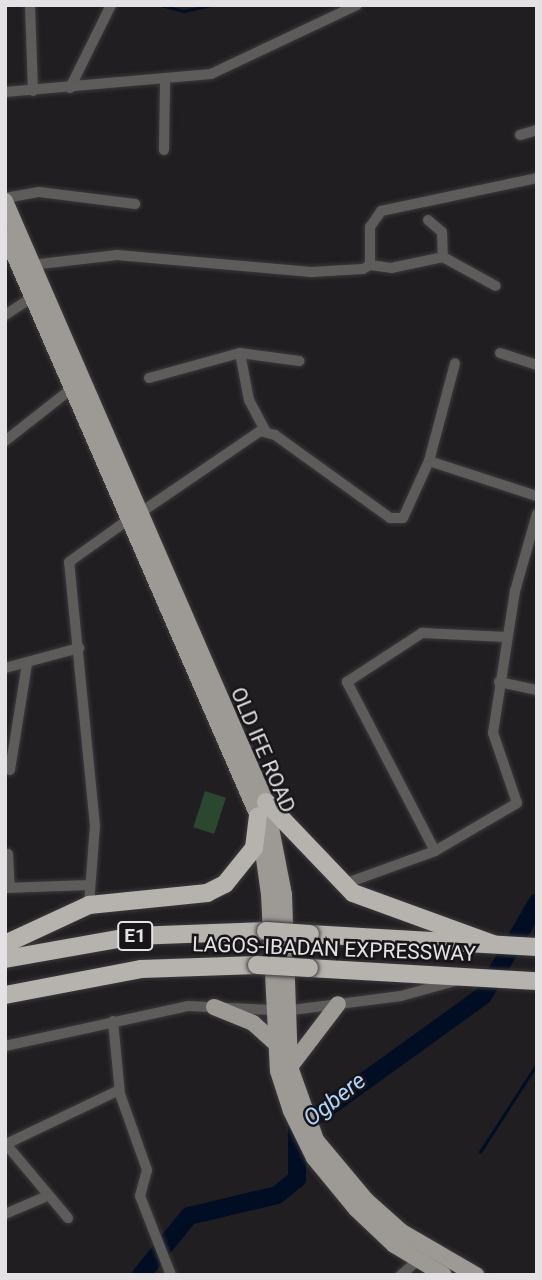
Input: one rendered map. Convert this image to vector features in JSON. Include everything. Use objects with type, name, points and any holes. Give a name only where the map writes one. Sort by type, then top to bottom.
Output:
[{"type":"highway","points":[[262,809],[340,884],[364,900],[493,944]]},
{"type":"highway","points":[[5,944],[89,905],[207,893],[225,884],[254,848],[262,809]]},
{"type":"highway","name":"LAGOS-IBADAN EXPRESSWAY","points":[[5,959],[120,937],[267,931],[537,947]]},
{"type":"highway","name":"LAGOS-IBADAN EXPRESSWAY","points":[[5,995],[141,969],[257,965],[537,981]]},
{"type":"main road","name":"OLD IFE ROAD","points":[[5,199],[131,519],[262,809],[284,895],[274,1042],[296,1109],[311,1143],[365,1219],[417,1261],[444,1275]]},
{"type":"main road","name":"OLD IFE ROAD","points":[[5,234],[71,389],[119,489]]},
{"type":"main road","points":[[290,1068],[338,1004]]},
{"type":"main road","points":[[214,1007],[253,1023],[274,1042]]},
{"type":"main road","name":"OLD IFE ROAD","points":[[278,1010],[296,1109]]},
{"type":"main road","name":"OLD IFE ROAD","points":[[311,1143],[366,1200],[402,1232],[476,1275]]},
{"type":"street","points":[[30,5],[33,91]]},
{"type":"street","points":[[69,88],[111,5]]},
{"type":"street","points":[[5,92],[164,83],[238,66],[357,5]]},
{"type":"street","points":[[164,83],[164,149]]},
{"type":"street","points":[[520,135],[537,130]]},
{"type":"street","points":[[370,265],[370,227],[381,211],[537,178]]},
{"type":"street","points":[[5,199],[39,192],[135,204]]},
{"type":"street","points":[[428,220],[442,232],[443,257]]},
{"type":"street","points":[[31,265],[117,256],[312,272],[370,265],[391,268],[443,257],[496,286]]},
{"type":"street","points":[[5,315],[31,298]]},
{"type":"street","points":[[500,352],[537,365]]},
{"type":"street","points":[[149,378],[240,353],[299,361]]},
{"type":"street","points":[[240,353],[249,400],[266,432],[395,520],[410,509],[429,460],[455,363]]},
{"type":"street","points":[[5,440],[71,389]]},
{"type":"street","points":[[89,905],[95,826],[69,562],[250,435],[266,432]]},
{"type":"street","points":[[429,460],[537,496]]},
{"type":"street","points":[[340,884],[359,882],[435,851],[517,803],[495,743],[499,682],[507,637],[537,514]]},
{"type":"street","points":[[435,851],[347,682],[422,634],[507,637]]},
{"type":"street","points":[[5,668],[79,648]]},
{"type":"street","points":[[10,770],[27,664]]},
{"type":"street","points":[[499,682],[537,690]]},
{"type":"street","points":[[8,854],[8,887],[90,885]]},
{"type":"street","points":[[5,1046],[113,1021],[214,1007],[278,1010],[338,1004],[469,977]]},
{"type":"street","points":[[113,1021],[120,1090],[148,1170],[140,1196],[158,1248],[171,1274]]},
{"type":"street","points":[[68,1218],[45,1197],[6,1143],[120,1090]]},
{"type":"street","points":[[5,1166],[18,1163]]},
{"type":"street","points":[[5,1214],[45,1197]]},
{"type":"street","points":[[401,1275],[417,1261]]},
{"type":"green space","points":[[205,791],[226,798],[214,834],[193,827]]},
{"type":"waterway","points":[[161,5],[184,11],[213,5]]},
{"type":"waterway","name":"Ogbere","points":[[141,1275],[189,1216],[277,1195],[297,1179],[297,1130],[483,996],[537,903]]},
{"type":"waterway","points":[[480,1152],[537,1064]]}]
